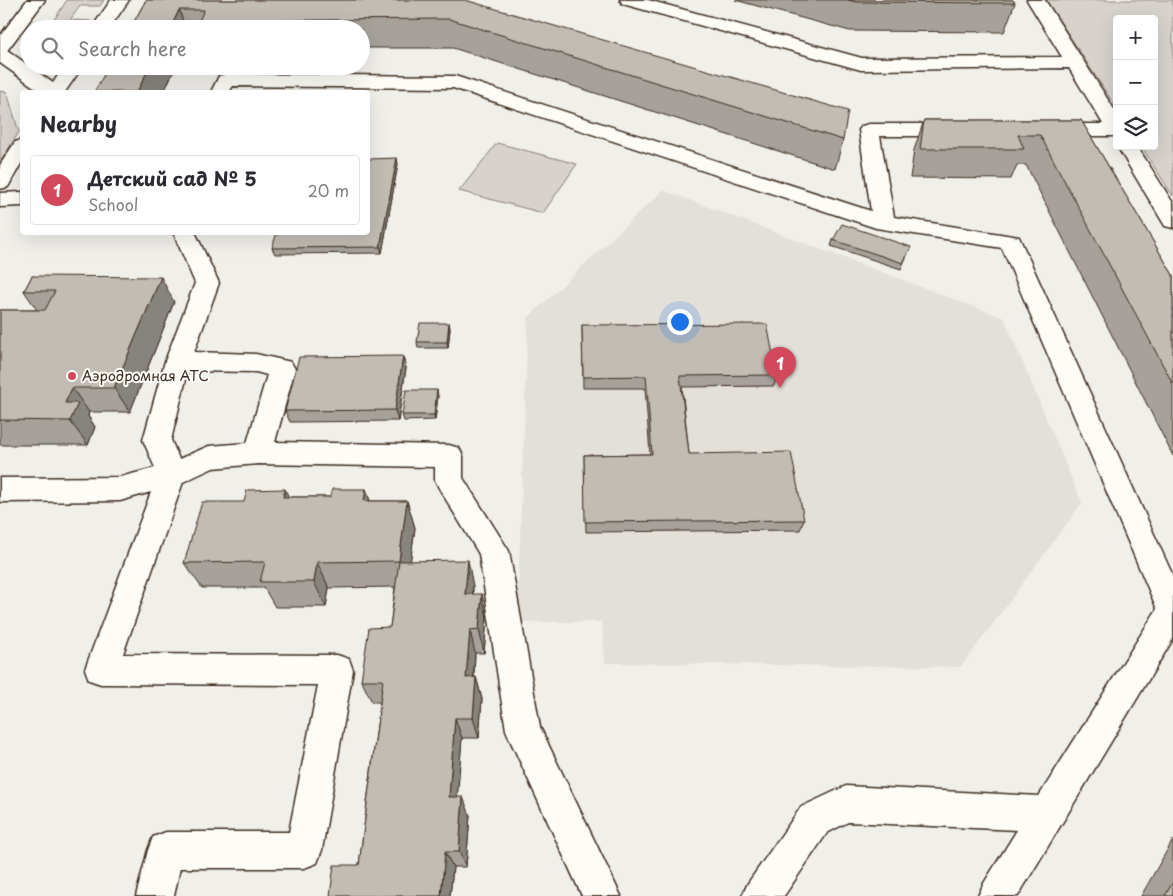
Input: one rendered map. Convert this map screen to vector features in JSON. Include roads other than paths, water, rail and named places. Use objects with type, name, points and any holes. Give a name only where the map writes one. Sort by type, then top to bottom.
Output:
[{"type":"street","points":[[21,20],[36,0]]},
{"type":"street","points":[[106,20],[120,0]]},
{"type":"street","points":[[629,0],[861,64],[1075,62]]},
{"type":"street","points":[[1036,0],[1113,124]]},
{"type":"street","points":[[0,48],[20,21]]},
{"type":"street","points":[[0,54],[20,68]]},
{"type":"street","points":[[30,75],[51,90]]},
{"type":"street","points":[[56,90],[67,75]]},
{"type":"street","points":[[221,90],[226,80],[349,87],[455,82],[884,223],[1011,242],[1173,610],[997,896]]},
{"type":"street","points":[[884,223],[869,130],[977,130]]},
{"type":"street","points":[[1035,130],[1113,130]]},
{"type":"street","points":[[0,182],[20,149]]},
{"type":"street","points":[[1129,150],[1173,221]]},
{"type":"street","points":[[0,200],[20,199]]},
{"type":"street","points":[[155,896],[166,850],[304,850],[337,670],[101,668],[172,474],[157,440],[178,361],[207,283],[185,235]]},
{"type":"street","points":[[178,361],[256,363],[282,369],[258,453]]},
{"type":"street","points":[[0,490],[120,489],[172,474],[209,457],[258,453],[449,456],[450,480],[494,551],[522,730],[602,896]]},
{"type":"street","points":[[761,896],[814,820],[846,804],[1048,814]]},
{"type":"place","name":"Аэродромная АТС","points":[[72,376]]},
{"type":"place","name":"Детский сад № 5","points":[[780,388]]}]
